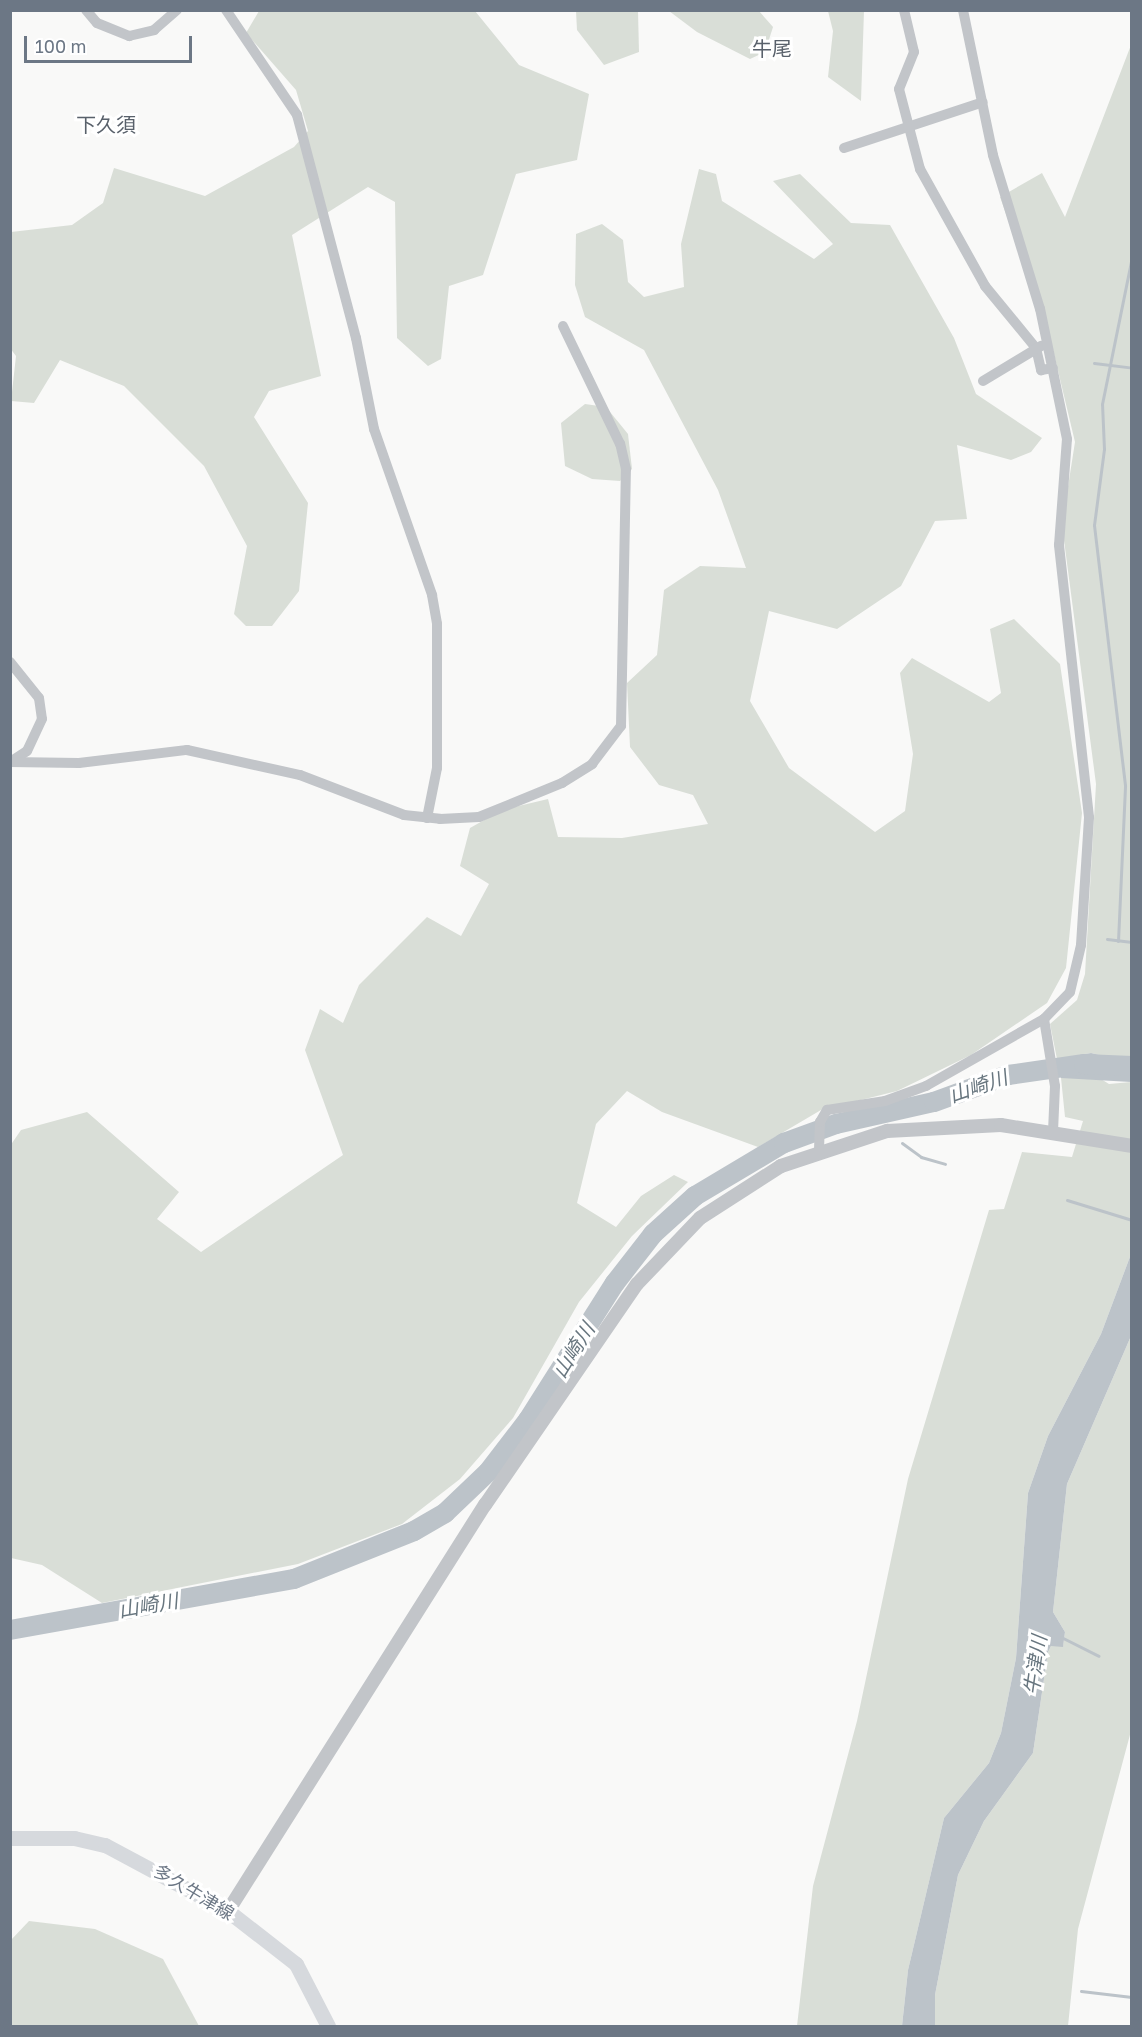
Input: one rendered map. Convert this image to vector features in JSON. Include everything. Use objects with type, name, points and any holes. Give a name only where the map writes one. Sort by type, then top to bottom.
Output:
[{"type":"main road","name":"多久牛津線","points":[[10,1838],[52,1836],[105,1845],[228,1911],[296,1964],[328,2026]]},
{"type":"street","points":[[86,10],[98,23],[129,36],[154,30],[177,10]]},
{"type":"street","points":[[226,10],[297,115],[356,338],[374,429],[432,595],[437,624],[437,768],[427,818]]},
{"type":"street","points":[[904,10],[914,52],[899,89],[905,125],[920,169],[985,286],[1036,348],[1041,370],[1053,368]]},
{"type":"street","points":[[818,1145],[820,1122],[827,1110],[885,1101],[926,1086],[1044,1019],[1070,992],[1077,974],[1089,817],[1059,545],[1068,439],[1047,344],[993,155],[963,10]]},
{"type":"street","points":[[844,148],[905,125],[983,102]]},
{"type":"street","points":[[10,762],[79,762],[188,750],[300,775],[375,806],[427,818],[479,817],[562,783],[592,764],[621,726],[626,469],[620,444],[563,326]]},
{"type":"street","points":[[983,381],[1036,348],[1047,344]]},
{"type":"street","points":[[10,662],[39,698],[42,719],[27,751],[10,762]]},
{"type":"street","points":[[1044,1019],[1055,1086],[1053,1132]]},
{"type":"street","points":[[228,1911],[404,1629],[637,1284],[678,1238],[737,1190],[818,1145],[887,1131],[945,1124],[1053,1132],[1131,1146]]},
{"type":"shaded area","points":[[259,11],[475,11],[519,65],[589,94],[577,160],[516,174],[483,275],[449,286],[441,359],[428,366],[397,338],[395,202],[368,187],[292,235],[321,376],[269,391],[254,417],[308,503],[299,591],[272,626],[246,626],[234,614],[247,546],[204,466],[124,386],[60,360],[34,403],[11,401],[16,356],[10,348],[11,232],[72,225],[103,203],[114,168],[205,196],[294,147],[308,131],[296,90],[246,33]]},
{"type":"shaded area","points":[[576,11],[638,11],[639,52],[604,65],[577,30]]},
{"type":"shaded area","points":[[669,11],[759,11],[773,27],[765,52],[750,59],[697,32]]},
{"type":"shaded area","points":[[828,11],[864,11],[861,101],[828,77],[833,31]]},
{"type":"shaded area","points":[[1131,45],[1132,1056],[1117,1059],[1091,1053],[1057,1059],[1050,1024],[1077,1000],[1085,974],[1096,784],[1062,525],[1075,442],[1039,291],[1036,298],[1000,197],[1042,173],[1065,217]]},
{"type":"shaded area","points":[[699,169],[716,174],[722,201],[814,259],[833,244],[773,181],[800,174],[851,223],[890,225],[954,338],[976,394],[1042,438],[1031,452],[1011,460],[957,445],[967,519],[935,521],[901,586],[837,629],[769,611],[750,701],[789,768],[875,832],[905,811],[913,754],[900,673],[912,658],[989,702],[1001,693],[990,629],[1014,619],[1060,664],[1082,813],[1066,968],[1047,1003],[971,1055],[897,1091],[821,1110],[758,1147],[662,1112],[627,1091],[596,1124],[577,1203],[616,1227],[641,1196],[674,1175],[688,1182],[632,1236],[579,1302],[513,1418],[460,1479],[402,1524],[298,1564],[102,1603],[42,1565],[11,1558],[10,1146],[21,1130],[87,1112],[179,1192],[157,1219],[201,1252],[343,1155],[305,1050],[320,1009],[343,1023],[359,985],[427,917],[461,936],[489,884],[460,866],[470,828],[502,810],[548,799],[558,837],[622,838],[708,824],[693,795],[659,785],[630,747],[627,683],[657,655],[664,590],[700,566],[746,568],[718,490],[644,350],[585,317],[575,285],[576,234],[602,224],[623,240],[628,282],[644,297],[684,287],[681,244]]},
{"type":"shaded area","points":[[585,404],[606,407],[628,434],[632,469],[620,481],[592,479],[565,466],[561,423]]},
{"type":"shaded area","points":[[1096,1076],[1109,1084],[1131,1082],[1131,1254],[1101,1334],[1048,1436],[1028,1493],[1016,1658],[1001,1733],[989,1763],[944,1818],[908,1970],[902,2026],[797,2026],[813,1886],[857,1721],[908,1479],[989,1210],[1004,1209],[1022,1152],[1072,1157],[1083,1121],[1065,1117],[1061,1078]]},
{"type":"shaded area","points":[[1131,1336],[1131,1731],[1078,1929],[1068,2026],[935,2026],[935,1995],[958,1875],[984,1821],[1033,1753],[1048,1652],[1051,1646],[1063,1646],[1065,1632],[1053,1612],[1067,1484]]},
{"type":"shaded area","points":[[29,1921],[95,1929],[163,1959],[199,2026],[11,2026],[11,1940]]},
{"type":"water","points":[[1091,1053],[1117,1059],[1131,1056],[1131,1082],[1061,1078],[1057,1059]]},
{"type":"water","name":"牛津川","points":[[1131,1254],[1131,1336],[1067,1484],[1053,1612],[1065,1632],[1063,1647],[1051,1646],[1048,1652],[1033,1753],[984,1821],[958,1875],[935,1995],[935,2026],[902,2026],[908,1970],[944,1818],[989,1763],[1001,1733],[1016,1658],[1028,1493],[1048,1436],[1101,1334]]},
{"type":"waterway","points":[[1118,941],[1125,785],[1094,525],[1104,449],[1102,404],[1131,262]]},
{"type":"waterway","points":[[1094,363],[1132,368]]},
{"type":"waterway","points":[[1107,939],[1132,942]]},
{"type":"waterway","name":"山崎川","points":[[10,1630],[294,1579],[414,1531],[445,1513],[488,1472],[528,1420],[615,1283],[653,1234],[695,1196],[784,1143],[836,1124],[934,1102],[1008,1075],[1084,1064],[1132,1066]]},
{"type":"waterway","points":[[902,1143],[921,1157],[945,1164]]},
{"type":"waterway","points":[[1067,1200],[1132,1220]]},
{"type":"waterway","name":"牛津川","points":[[1061,1637],[1099,1656]]},
{"type":"waterway","points":[[1081,1991],[1132,1997]]},
{"type":"district","name":"牛尾","points":[[772,48]]},
{"type":"district","name":"下久須","points":[[106,124]]}]
